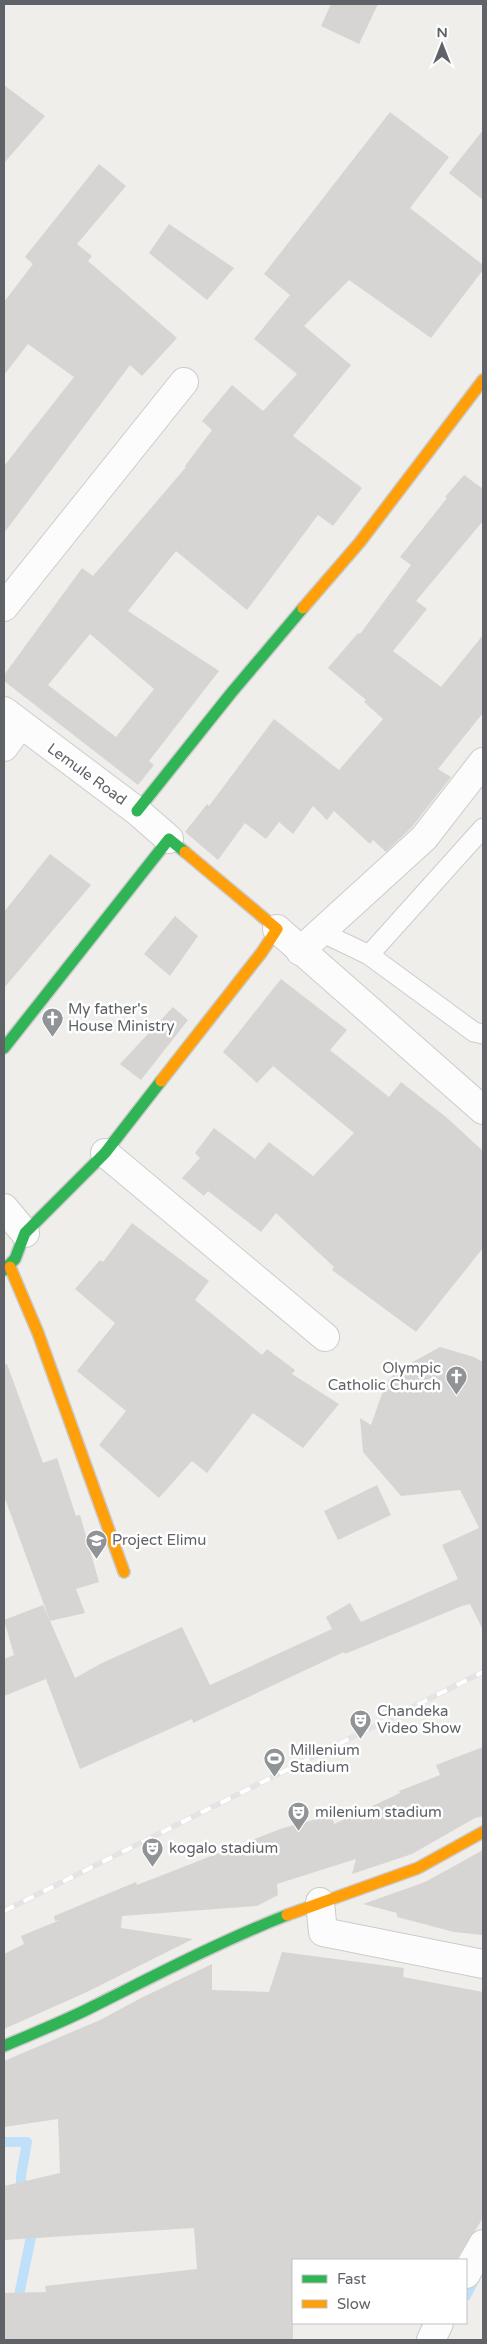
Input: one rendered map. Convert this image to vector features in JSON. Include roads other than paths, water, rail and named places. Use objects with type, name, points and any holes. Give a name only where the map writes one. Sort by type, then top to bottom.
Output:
[{"type":"street","points":[[137,811],[232,692],[360,542],[483,380]]},
{"type":"street","points":[[4,607],[184,382]]},
{"type":"street","points":[[4,747],[12,718]]},
{"type":"street","name":"Lemule Road","points":[[12,718],[137,811],[169,839]]},
{"type":"street","points":[[300,950],[424,838],[483,762]]},
{"type":"street","points":[[4,1048],[169,839],[277,929],[483,1110]]},
{"type":"street","points":[[124,1572],[37,1328],[7,1268],[21,1250],[25,1233],[105,1153],[262,952],[277,929]]},
{"type":"street","points":[[105,1153],[325,1338]]},
{"type":"street","points":[[4,1208],[25,1233]]},
{"type":"street","points":[[4,2046],[94,2006],[134,1984],[237,1935],[320,1902],[418,1868],[483,1832]]},
{"type":"street","points":[[320,1902],[323,1932],[483,1964]]},
{"type":"street","points":[[467,2272],[483,2244]]},
{"type":"street","points":[[431,2340],[439,2324]]},
{"type":"lane","points":[[369,955],[483,828]]},
{"type":"lane","points":[[321,932],[369,955],[474,1032],[483,1034]]},
{"type":"waterway","points":[[4,2142],[27,2142],[21,2176],[21,2194]]},
{"type":"waterway","points":[[17,2305],[32,2232],[27,2231]]},
{"type":"waterway","points":[[467,2294],[476,2276]]},
{"type":"railway","points":[[4,1911],[483,1672]]},
{"type":"place","name":"My father's House Ministry","points":[[52,1037]]},
{"type":"place","name":"Olympic Catholic Church","points":[[457,1396]]},
{"type":"place","name":"Project Elimu","points":[[96,1559]]},
{"type":"place","name":"Chandeka Video Show","points":[[361,1739]]},
{"type":"place","name":"Millenium Stadium","points":[[274,1778]]},
{"type":"place","name":"milenium stadium","points":[[299,1831]]},
{"type":"place","name":"kogalo stadium","points":[[153,1867]]}]
